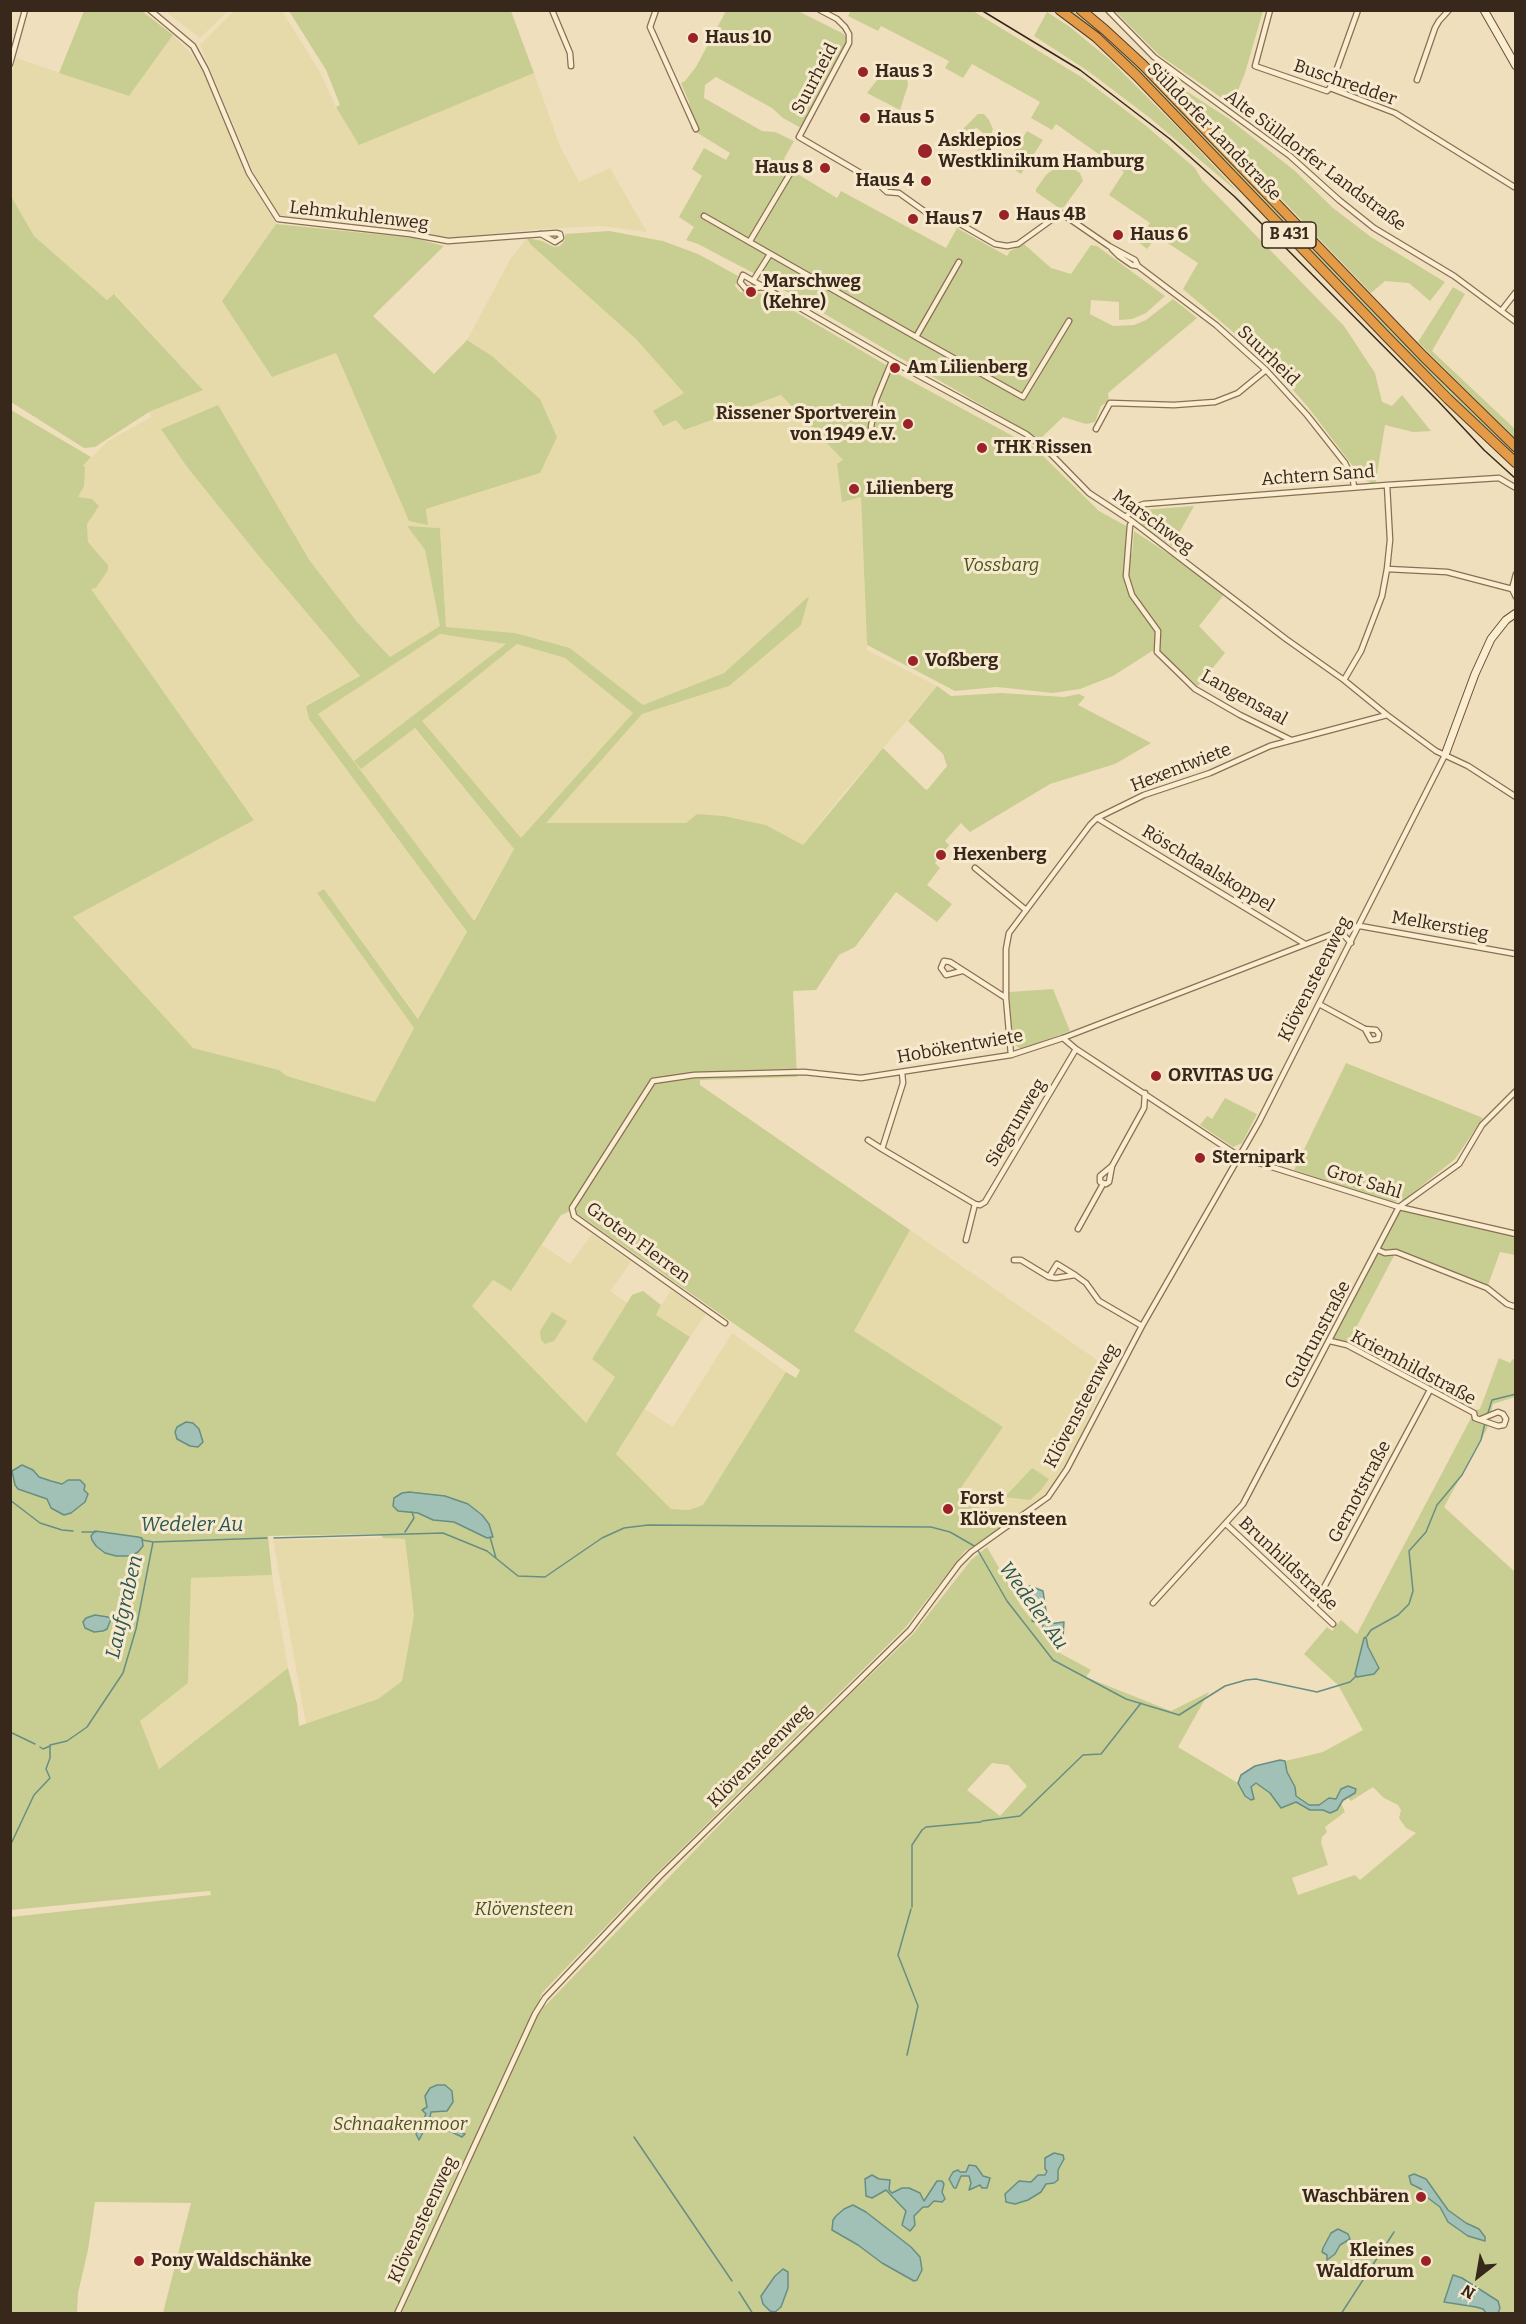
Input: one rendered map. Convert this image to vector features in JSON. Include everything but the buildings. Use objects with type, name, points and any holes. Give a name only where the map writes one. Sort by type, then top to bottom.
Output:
[{"type":"highway","name":"Sülldorfer Landstraße","points":[[1060,10],[1096,37],[1136,75],[1394,344],[1515,462]]},
{"type":"highway","name":"Sülldorfer Landstraße","points":[[1081,10],[1143,65],[1423,356],[1515,447]]},
{"type":"street","points":[[10,64],[25,10]]},
{"type":"street","name":"Lehmkuhlenweg","points":[[150,10],[193,46],[206,70],[249,173],[278,219],[410,234],[448,241],[541,234]]},
{"type":"street","points":[[552,10],[570,53],[571,66]]},
{"type":"street","points":[[656,10],[650,27],[696,129]]},
{"type":"street","name":"Suurheid","points":[[820,10],[837,19],[845,27],[849,34],[849,43],[799,137],[876,182],[887,192],[899,193],[927,213],[948,217],[995,244],[1007,246],[1018,244],[1061,213],[1132,265],[1138,266],[1216,325],[1266,370],[1307,415],[1344,463],[1354,487]]},
{"type":"street","name":"Alte Sülldorfer Landstraße","points":[[1108,10],[1154,57],[1284,152],[1374,228],[1454,276],[1515,322]]},
{"type":"street","name":"Buschredder","points":[[1270,10],[1255,66],[1327,91],[1330,88],[1395,113],[1515,188]]},
{"type":"street","points":[[1330,88],[1358,10]]},
{"type":"street","points":[[1417,80],[1435,28],[1449,10]]},
{"type":"street","points":[[1484,10],[1515,66]]},
{"type":"street","points":[[750,241],[791,172]]},
{"type":"street","points":[[704,216],[1023,398],[1069,321]]},
{"type":"street","points":[[753,281],[770,254]]},
{"type":"street","points":[[916,337],[959,262]]},
{"type":"street","name":"Marschweg","points":[[763,287],[746,289],[740,282],[743,275],[892,361],[1026,434],[1049,452],[1089,493],[1133,522],[1286,639],[1344,680],[1387,715],[1436,751],[1468,766],[1515,797]]},
{"type":"street","points":[[1502,310],[1515,292]]},
{"type":"street","points":[[871,428],[876,400],[892,361]]},
{"type":"street","points":[[1096,429],[1110,403],[1174,405],[1215,402],[1238,393],[1266,370]]},
{"type":"street","name":"Achtern Sand","points":[[1126,517],[1132,509],[1140,505],[1354,487],[1499,478],[1515,488]]},
{"type":"street","points":[[1344,680],[1361,651],[1374,621],[1387,569],[1390,540],[1387,485]]},
{"type":"street","name":"Langensaal","points":[[1133,522],[1130,525],[1126,576],[1132,595],[1158,631],[1157,652],[1195,688],[1240,715],[1291,740]]},
{"type":"street","points":[[1387,569],[1447,572],[1512,589]]},
{"type":"street","points":[[1515,574],[1512,589],[1515,597]]},
{"type":"street","name":"Klövensteenweg","points":[[397,2313],[540,2004],[659,1877],[910,1630],[959,1564],[971,1552],[1048,1497],[1067,1469],[1142,1326],[1240,1157],[1360,926],[1445,755],[1475,674],[1491,639],[1506,620],[1515,614]]},
{"type":"street","name":"Hexentwiete","points":[[1011,1055],[1006,998],[1007,939],[1013,925],[1090,825],[1098,818],[1144,795],[1210,772],[1270,746],[1387,715]]},
{"type":"street","name":"Röschdaalskoppel","points":[[1098,818],[1305,944]]},
{"type":"street","points":[[975,868],[1026,910]]},
{"type":"street","name":"Hobökentwiete","points":[[653,1081],[694,1075],[804,1072],[861,1078],[1011,1055],[1063,1038],[1340,931],[1360,926]]},
{"type":"street","name":"Melkerstieg","points":[[1360,926],[1515,954]]},
{"type":"street","points":[[1340,931],[1351,943]]},
{"type":"street","points":[[962,971],[1006,998]]},
{"type":"street","points":[[1319,1004],[1365,1029]]},
{"type":"street","name":"Grot Sahl","points":[[1063,1038],[1076,1050],[1240,1157],[1399,1207],[1515,1234]]},
{"type":"street","name":"Siegrunweg","points":[[975,1204],[985,1202],[1076,1050]]},
{"type":"street","points":[[882,1149],[903,1083],[902,1072]]},
{"type":"street","name":"Groten Flerren","points":[[653,1081],[572,1208],[574,1216],[725,1323]]},
{"type":"street","name":"Gudrunstraße","points":[[1153,1603],[1226,1524],[1249,1494],[1399,1207],[1459,1164],[1482,1125],[1515,1091]]},
{"type":"street","points":[[1103,1184],[1099,1178],[1112,1166],[1144,1108],[1145,1093]]},
{"type":"street","points":[[1144,1108],[1157,1102]]},
{"type":"street","points":[[868,1140],[975,1204],[966,1240]]},
{"type":"street","points":[[1078,1229],[1103,1184],[1110,1181],[1112,1166]]},
{"type":"street","points":[[1378,1250],[1385,1253],[1396,1252],[1487,1288],[1507,1304],[1515,1307]]},
{"type":"street","points":[[1014,1260],[1021,1260],[1049,1277],[1075,1275]]},
{"type":"street","points":[[1049,1277],[1057,1264],[1086,1284],[1099,1301],[1142,1326]]},
{"type":"street","name":"Kriemhildstraße","points":[[1330,1341],[1347,1345],[1474,1413],[1475,1418],[1499,1426],[1503,1426],[1506,1421],[1502,1413],[1481,1419]]},
{"type":"street","name":"Gernotstraße","points":[[1314,1606],[1430,1390]]},
{"type":"street","name":"Brunhildstraße","points":[[1226,1524],[1333,1624]]},
{"type":"shaded area","points":[[165,11],[228,11],[200,38]]},
{"type":"shaded area","points":[[234,11],[282,11],[320,72],[336,107],[359,144],[534,73],[560,146],[579,182],[610,168],[647,232],[601,226],[539,229],[447,238],[424,232],[279,215],[258,183],[200,45]]},
{"type":"shaded area","points":[[173,35],[189,51],[205,75],[245,173],[276,224],[222,301],[336,353],[409,521],[428,524],[426,509],[540,473],[540,399],[492,356],[467,340],[511,258],[527,238],[530,244],[636,339],[685,393],[676,420],[684,430],[782,395],[844,460],[842,501],[861,496],[867,650],[937,686],[842,795],[803,845],[766,825],[729,817],[697,814],[686,823],[545,823],[642,714],[729,686],[808,597],[724,673],[643,705],[570,648],[515,633],[446,627],[440,528],[408,527],[425,550],[440,626],[390,657],[357,623],[310,561],[218,405],[161,429],[187,467],[360,676],[306,705],[317,714],[440,634],[506,644],[355,761],[361,769],[414,728],[514,849],[473,921],[318,714],[309,719],[467,933],[419,1019],[324,889],[317,893],[414,1028],[375,1102],[287,1076],[279,1070],[193,1048],[73,917],[254,819],[90,589],[108,565],[88,542],[87,524],[78,497],[83,466],[108,441],[151,417],[149,412],[203,390],[115,294],[107,300],[34,236],[11,196],[10,80],[16,58],[129,96]]},
{"type":"shaded area","points":[[517,644],[565,658],[634,713],[521,839],[421,721]]},
{"type":"shaded area","points":[[910,1230],[1110,1369],[1068,1466],[1048,1497],[1006,1527],[958,1492],[1003,1427],[853,1331]]},
{"type":"shaded area","points":[[592,1234],[631,1262],[610,1291],[627,1303],[592,1359],[615,1377],[586,1423],[472,1306],[493,1280],[511,1291],[542,1245],[570,1264]]},
{"type":"shaded area","points":[[671,1290],[706,1314],[690,1337],[655,1315]]},
{"type":"shaded area","points":[[732,1333],[786,1372],[703,1505],[689,1510],[671,1509],[616,1454],[645,1409],[673,1427]]},
{"type":"shaded area","points":[[405,1539],[414,1615],[402,1681],[378,1699],[306,1724],[273,1540]]},
{"type":"shaded area","points":[[272,1575],[288,1668],[159,1769],[140,1721],[188,1683],[191,1578]]},
{"type":"green space","points":[[851,10],[973,11],[1083,78],[1145,125],[1195,168],[1202,180],[1344,326],[1375,373],[1382,402],[1392,406],[1402,395],[1431,431],[1413,432],[1385,425],[1375,486],[1361,477],[1308,407],[1269,363],[1183,289],[1198,263],[1157,236],[1147,249],[1138,242],[1150,223],[1109,195],[1124,172],[1056,124],[1052,130],[1031,118],[1040,102],[972,64],[963,78],[945,68],[949,61],[881,26],[878,31],[848,16]]},
{"type":"green space","points":[[84,11],[142,11],[173,35],[129,96],[59,73]]},
{"type":"green space","points":[[289,11],[511,11],[534,73],[359,145],[336,107],[340,105],[326,70]]},
{"type":"green space","points":[[726,11],[798,11],[842,33],[849,39],[801,128],[783,118],[772,108],[716,77],[705,85],[704,98],[762,131],[775,132],[794,141],[784,159],[788,162],[786,167],[837,198],[841,191],[946,248],[957,228],[1007,256],[1010,251],[1024,244],[1051,268],[1071,274],[1091,245],[1097,246],[1165,296],[1146,313],[1132,319],[1119,320],[1119,302],[1091,300],[1090,314],[1113,326],[1134,325],[1146,320],[1173,299],[1197,318],[1108,393],[1109,401],[1101,406],[1095,422],[1086,424],[1063,417],[1040,439],[761,277],[686,240],[694,227],[679,217],[702,176],[692,169],[704,148],[726,160],[730,153],[691,129],[689,102],[681,83],[696,67]]},
{"type":"green space","points":[[1068,11],[1073,11],[1096,27],[1141,69],[1426,366],[1515,451],[1515,457],[1407,351],[1139,71],[1095,31]]},
{"type":"green space","points":[[1115,11],[1263,11],[1245,73],[1232,105],[1159,55]]},
{"type":"green space","points":[[1047,12],[1070,27],[1110,60],[1239,193],[1150,118],[1088,71],[1034,36]]},
{"type":"green space","points":[[890,68],[907,78],[908,85],[900,110],[867,93],[884,71]]},
{"type":"green space","points":[[1166,78],[1228,118],[1295,171],[1333,208],[1371,237],[1445,282],[1430,301],[1409,283],[1385,281],[1371,293]]},
{"type":"green space","points":[[978,114],[984,114],[993,129],[983,158],[977,150],[982,146],[983,133],[977,128],[961,131]]},
{"type":"green space","points":[[1027,131],[1043,140],[1021,174],[1006,164]]},
{"type":"green space","points":[[1061,163],[1080,173],[1083,181],[1064,207],[1059,208],[1036,192],[1036,189],[1046,175]]},
{"type":"green space","points":[[11,196],[34,236],[107,300],[114,294],[203,390],[149,412],[95,447],[84,448],[11,402]]},
{"type":"green space","points":[[276,224],[414,238],[444,246],[373,316],[434,374],[467,340],[492,356],[540,399],[557,437],[540,473],[426,509],[428,525],[409,521],[336,353],[272,377],[222,301]]},
{"type":"green space","name":"Vossbarg","points":[[609,231],[663,241],[698,254],[738,276],[735,286],[740,292],[765,294],[886,365],[889,369],[1035,448],[1099,511],[1128,527],[1126,555],[1132,554],[1134,531],[1226,592],[1199,626],[1225,653],[1198,686],[1161,653],[1152,651],[1113,676],[1080,689],[1053,693],[997,687],[955,691],[867,645],[861,497],[842,502],[837,464],[843,460],[781,395],[684,430],[676,420],[663,426],[653,411],[684,393],[636,339],[530,244],[527,238],[542,241],[554,247],[560,246],[565,240],[565,234]]},
{"type":"green space","points":[[1453,287],[1465,294],[1432,351],[1515,429],[1515,439],[1418,342]]},
{"type":"green space","points":[[218,405],[310,561],[357,622],[390,657],[440,626],[425,550],[407,526],[440,528],[446,627],[515,633],[570,648],[643,705],[724,673],[809,596],[801,625],[729,686],[642,714],[546,823],[686,823],[697,814],[724,816],[766,825],[803,845],[883,748],[926,790],[928,789],[947,766],[943,754],[908,721],[937,686],[951,696],[1001,693],[1064,697],[1079,694],[1085,697],[1078,705],[1151,743],[1115,764],[1050,784],[970,832],[961,823],[945,841],[949,845],[935,863],[940,868],[927,885],[952,904],[937,922],[896,892],[855,947],[839,955],[816,990],[793,991],[797,1077],[700,1080],[700,1085],[910,1230],[854,1331],[1003,1427],[958,1492],[1006,1527],[965,1551],[905,1628],[658,1872],[542,1993],[540,1999],[545,2006],[780,1762],[913,1634],[971,1560],[987,1547],[1021,1606],[1058,1652],[1091,1670],[1086,1677],[1171,1711],[1209,1692],[1178,1747],[1238,1783],[1241,1775],[1255,1766],[1323,1752],[1363,1730],[1338,1685],[1304,1654],[1327,1627],[1332,1631],[1341,1620],[1357,1634],[1470,1420],[1476,1410],[1480,1409],[1499,1358],[1510,1363],[1515,1359],[1515,1397],[1493,1404],[1487,1429],[1444,1507],[1515,1572],[1515,2313],[163,2313],[191,2203],[95,2202],[88,2250],[78,2293],[77,2313],[11,2313],[11,1917],[211,1895],[210,1891],[11,1910],[11,410],[91,457],[83,466],[85,467],[84,486],[78,497],[92,499],[99,506],[87,524],[88,542],[108,565],[108,570],[96,588],[91,589],[254,820],[73,917],[193,1048],[279,1070],[287,1076],[375,1102],[414,1028],[317,893],[324,889],[418,1019],[467,932],[309,719],[306,706],[360,676],[187,467],[161,429]],"holes":[[[440,634],[506,644],[354,761],[361,769],[415,728],[514,849],[474,921],[318,714]],[[517,644],[565,658],[633,713],[521,838],[422,721]],[[575,1209],[575,1212],[800,1370],[796,1378],[786,1372],[703,1505],[689,1510],[671,1509],[616,1454],[690,1337],[656,1315],[661,1305],[643,1291],[632,1295],[592,1359],[615,1377],[586,1423],[472,1306],[493,1280],[511,1291],[561,1215]],[[380,1534],[383,1538],[405,1539],[414,1615],[402,1681],[378,1699],[299,1726],[297,1704],[288,1668],[159,1769],[140,1721],[188,1683],[191,1578],[272,1575],[268,1536]],[[1366,1638],[1368,1647],[1379,1666],[1369,1675],[1355,1674]],[[992,1763],[1008,1765],[1027,1786],[1000,1816],[967,1790]],[[1373,1787],[1384,1798],[1398,1805],[1401,1810],[1399,1818],[1406,1828],[1416,1833],[1360,1880],[1355,1875],[1298,1895],[1292,1878],[1328,1865],[1321,1842],[1322,1837],[1327,1832],[1325,1827],[1345,1812],[1341,1803],[1348,1798],[1351,1801]]]},
{"type":"green space","points":[[1194,506],[1172,546],[1142,525],[1136,517],[1137,512],[1143,510]]},
{"type":"green space","points":[[1053,989],[1070,1031],[1025,1048],[1019,1048],[1013,1040],[1009,992]]},
{"type":"green space","points":[[1346,1063],[1483,1118],[1455,1159],[1404,1200],[1390,1202],[1294,1170]]},
{"type":"green space","points":[[1225,1098],[1257,1114],[1242,1143],[1233,1147],[1200,1125],[1207,1116],[1212,1119]]},
{"type":"green space","points":[[1399,1207],[1515,1234],[1515,1255],[1500,1252],[1487,1288],[1396,1252],[1347,1345],[1330,1341]]},
{"type":"green space","points":[[552,1312],[567,1321],[554,1341],[545,1344],[541,1340],[540,1331]]},
{"type":"green space","points":[[1032,1468],[1049,1479],[1041,1490],[1030,1500],[1005,1497]]},
{"type":"water","points":[[186,1422],[193,1423],[199,1429],[203,1442],[198,1447],[190,1446],[177,1439],[175,1432],[177,1427]]},
{"type":"water","points":[[22,1465],[33,1470],[39,1477],[62,1484],[68,1480],[80,1480],[85,1485],[84,1490],[88,1494],[85,1502],[71,1513],[64,1515],[51,1508],[47,1499],[18,1489],[12,1471]]},
{"type":"water","points":[[409,1492],[445,1496],[468,1504],[489,1524],[493,1537],[487,1538],[454,1522],[433,1520],[418,1513],[398,1511],[393,1506],[394,1498]]},
{"type":"water","points":[[95,1531],[142,1538],[143,1546],[131,1556],[105,1553],[92,1540],[91,1536]]},
{"type":"water","points":[[1030,1586],[1043,1591],[1048,1624],[1064,1622],[1063,1637],[1050,1639],[1042,1631],[1043,1625],[1032,1621],[1033,1612],[1019,1592]]},
{"type":"water","points":[[95,1615],[111,1619],[107,1629],[94,1632],[85,1628],[83,1622],[86,1618]]},
{"type":"water","points":[[1366,1637],[1368,1647],[1379,1668],[1374,1674],[1357,1677],[1355,1674]]},
{"type":"water","points":[[1280,1760],[1285,1761],[1296,1796],[1309,1805],[1319,1805],[1329,1798],[1336,1799],[1341,1789],[1348,1786],[1356,1789],[1355,1793],[1343,1800],[1337,1810],[1330,1813],[1323,1810],[1310,1810],[1296,1802],[1281,1808],[1270,1793],[1256,1783],[1251,1787],[1254,1799],[1251,1800],[1245,1796],[1238,1783],[1241,1775],[1255,1766]]},
{"type":"water","points":[[445,2085],[452,2091],[453,2102],[447,2111],[431,2112],[430,2117],[465,2134],[462,2137],[439,2126],[431,2130],[433,2124],[429,2121],[419,2140],[416,2134],[426,2114],[422,2110],[427,2107],[425,2096],[430,2088]]},
{"type":"water","points":[[1054,2153],[1063,2155],[1064,2159],[1058,2170],[1058,2180],[1046,2184],[1041,2192],[1028,2200],[1015,2204],[1006,2202],[1005,2194],[1019,2181],[1031,2182],[1038,2175],[1045,2175],[1047,2171],[1045,2158]]},
{"type":"water","points":[[969,2165],[976,2166],[983,2176],[990,2178],[987,2188],[982,2188],[980,2185],[969,2190],[971,2183],[969,2176],[961,2176],[954,2188],[949,2179],[953,2172],[958,2170],[966,2172]]},
{"type":"water","points":[[1414,2174],[1426,2179],[1448,2210],[1479,2229],[1485,2241],[1468,2236],[1448,2222],[1440,2207],[1421,2189],[1411,2184],[1409,2176]]},
{"type":"water","points":[[872,2175],[879,2179],[890,2180],[889,2190],[892,2193],[902,2188],[909,2188],[920,2193],[924,2201],[937,2181],[942,2181],[944,2184],[942,2192],[945,2199],[942,2202],[934,2201],[928,2207],[923,2207],[914,2216],[915,2225],[910,2231],[902,2225],[906,2211],[886,2190],[872,2198],[866,2196],[865,2179]]},
{"type":"water","points":[[853,2205],[866,2212],[911,2247],[920,2257],[922,2270],[917,2280],[914,2281],[882,2263],[858,2245],[832,2230],[836,2216]]},
{"type":"water","points":[[1338,2229],[1348,2234],[1350,2239],[1340,2245],[1335,2254],[1327,2260],[1327,2255],[1322,2252],[1323,2248],[1331,2233]]},
{"type":"water","points":[[783,2269],[788,2272],[788,2288],[781,2307],[775,2312],[770,2311],[763,2304],[761,2296]]},
{"type":"water","points":[[1453,2275],[1462,2278],[1498,2301],[1500,2308],[1498,2313],[1486,2313],[1483,2309],[1476,2307],[1444,2302]]},
{"type":"waterway","name":"Wedeler Au","points":[[1487,1416],[1492,1400],[1516,1394]]},
{"type":"waterway","name":"Wedeler Au","points":[[1367,1636],[1371,1630],[1398,1615],[1409,1604],[1413,1591],[1409,1551],[1426,1532],[1437,1505],[1462,1475],[1481,1440],[1485,1423]]},
{"type":"waterway","name":"Wedeler Au","points":[[10,1500],[40,1523],[73,1531]]},
{"type":"waterway","name":"Wedeler Au","points":[[405,1532],[414,1518],[412,1512]]},
{"type":"waterway","name":"Wedeler Au","points":[[274,1538],[443,1533],[487,1551],[518,1576],[545,1577],[602,1538],[624,1528],[648,1525],[931,1527],[950,1532],[976,1547],[1007,1601],[1053,1660],[1126,1699],[1179,1715],[1225,1686],[1246,1680],[1256,1679],[1317,1692],[1350,1682],[1356,1676]]},
{"type":"waterway","name":"Wedeler Au","points":[[82,1532],[96,1532]]},
{"type":"waterway","name":"Wedeler Au","points":[[490,1537],[496,1558]]},
{"type":"waterway","name":"Wedeler Au","points":[[142,1540],[153,1542],[267,1538]]},
{"type":"waterway","name":"Laufgraben","points":[[10,1846],[34,1795],[50,1778],[46,1769],[50,1758],[50,1745],[67,1741],[87,1727],[123,1673],[136,1629],[153,1542]]},
{"type":"waterway","points":[[982,1821],[1020,1816],[1083,1755],[1101,1754],[1141,1703]]},
{"type":"waterway","points":[[10,1732],[35,1744]]},
{"type":"waterway","points":[[40,1747],[43,1749],[50,1746]]},
{"type":"waterway","points":[[912,1907],[912,1845],[922,1830],[926,1827],[981,1822]]},
{"type":"waterway","points":[[907,2055],[918,2006],[898,1955],[911,1909]]},
{"type":"waterway","points":[[634,2137],[732,2281]]},
{"type":"waterway","points":[[1341,2314],[1394,2232]]},
{"type":"waterway","points":[[739,2292],[753,2314]]},
{"type":"waterway","name":"Laufgraben","points":[[10,2305],[11,2314]]},
{"type":"tram line","points":[[981,10],[1080,70],[1170,139],[1235,197],[1484,450],[1516,479]]},
{"type":"place","name":"Haus 10","points":[[693,38]]},
{"type":"place","name":"Haus 3","points":[[863,72]]},
{"type":"place","name":"Haus 5","points":[[865,118]]},
{"type":"place","name":"Asklepios Westklinikum Hamburg","points":[[925,151]]},
{"type":"place","name":"Haus 8","points":[[825,168]]},
{"type":"place","name":"Haus 4","points":[[926,181]]},
{"type":"place","name":"Haus 4B","points":[[1004,215]]},
{"type":"place","name":"Haus 7","points":[[913,219]]},
{"type":"place","name":"Haus 6","points":[[1118,235]]},
{"type":"place","name":"Marschweg (Kehre)","points":[[751,292]]},
{"type":"place","name":"Am Lilienberg","points":[[895,368]]},
{"type":"place","name":"Rissener Sportverein von 1949 e.V.","points":[[908,424]]},
{"type":"place","name":"THK Rissen","points":[[982,448]]},
{"type":"place","name":"Lilienberg","points":[[854,489]]},
{"type":"place","name":"Voßberg","points":[[913,661]]},
{"type":"place","name":"Hexenberg","points":[[941,855]]},
{"type":"place","name":"ORVITAS UG","points":[[1156,1076]]},
{"type":"place","name":"Sternipark","points":[[1200,1158]]},
{"type":"place","name":"Forst Klövensteen","points":[[948,1509]]},
{"type":"place","name":"Waschbären","points":[[1421,2197]]},
{"type":"place","name":"Pony Waldschänke","points":[[139,2261]]},
{"type":"place","name":"Kleines Waldforum","points":[[1426,2261]]},
{"type":"park label","name":"Klövensteen","points":[[524,1910]]},
{"type":"park label","name":"Schnaakenmoor","points":[[400,2125]]}]
